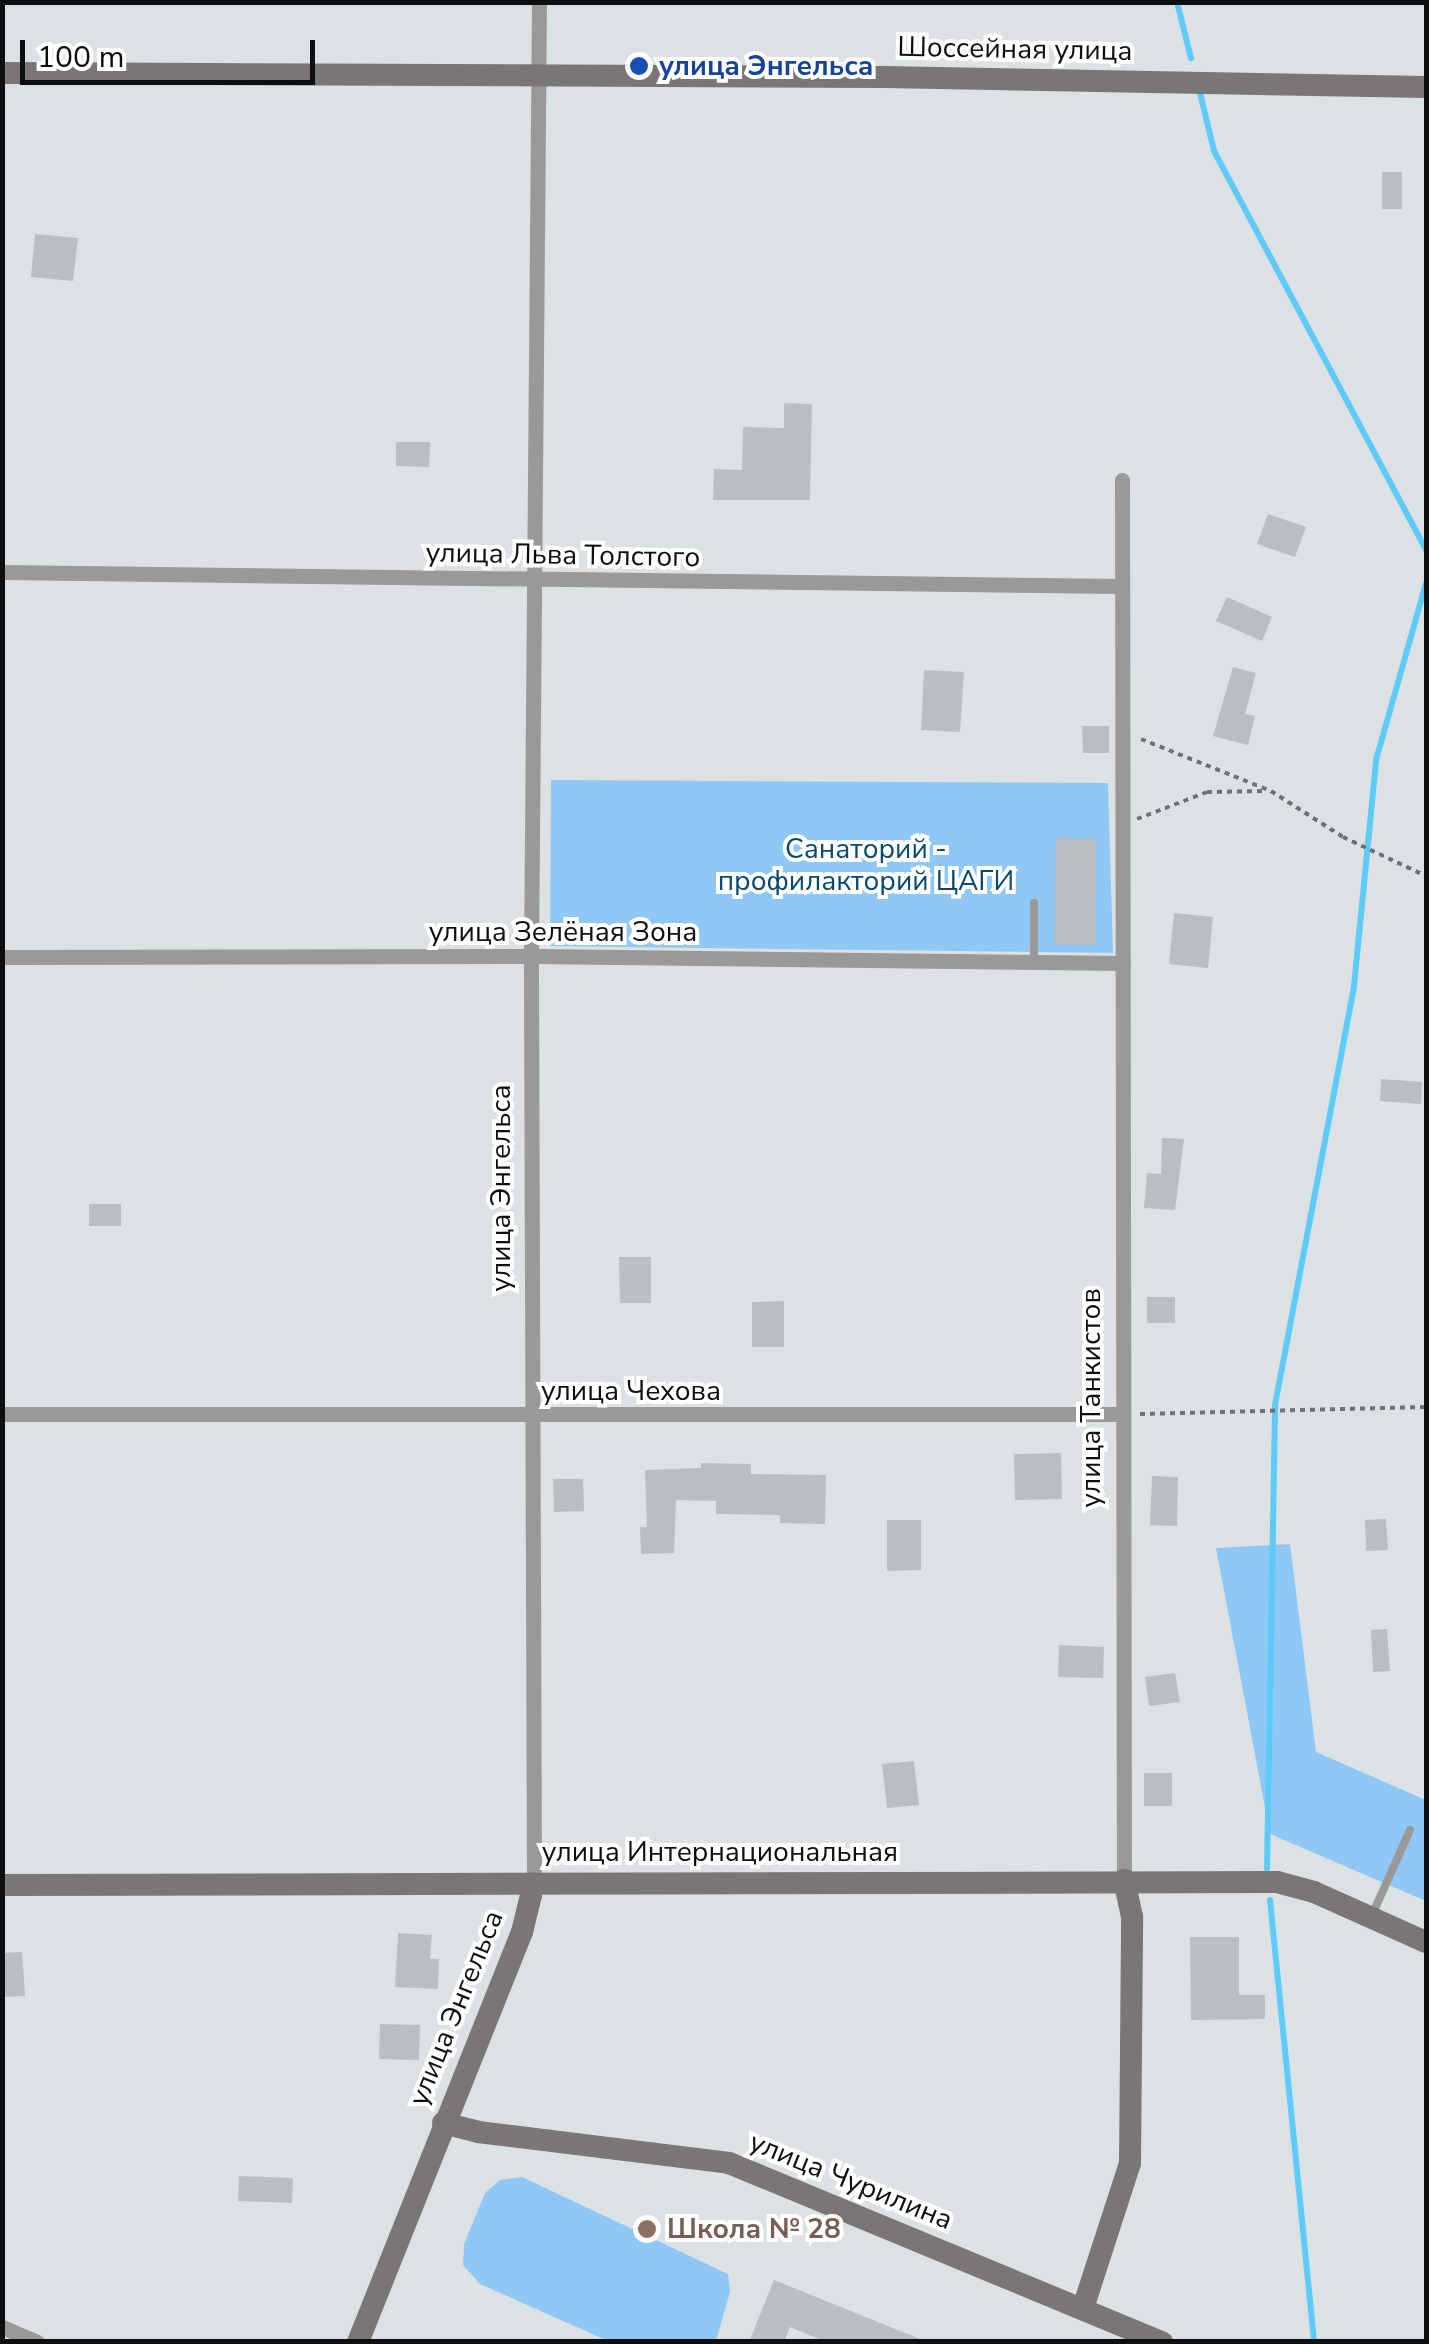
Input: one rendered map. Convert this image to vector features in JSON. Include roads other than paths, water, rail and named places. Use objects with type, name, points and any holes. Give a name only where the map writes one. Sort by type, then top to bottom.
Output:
[{"type":"main road","name":"Шоссейная улица","points":[[2,74],[884,76],[1426,85]]},
{"type":"main road","name":"улица Танкистов","points":[[1083,2308],[1130,2163],[1132,1917],[1124,1880]]},
{"type":"main road","name":"улица Энгельса","points":[[358,2342],[522,1932],[534,1882]]},
{"type":"main road","name":"улица Интернациональная","points":[[2,1884],[1277,1882],[1426,1942]]},
{"type":"main road","name":"улица Чурилина","points":[[443,2122],[478,2132],[729,2163],[1162,2342]]},
{"type":"street","name":"улица Энгельса","points":[[534,1882],[531,956],[538,2]]},
{"type":"street","name":"улица Танкистов","points":[[1122,480],[1120,1414],[1124,1880]]},
{"type":"street","name":"улица Льва Толстого","points":[[2,572],[1122,586]]},
{"type":"street","name":"улица Зелёная Зона","points":[[2,957],[531,956],[1123,963]]},
{"type":"street","name":"улица Чехова","points":[[2,1414],[1120,1414]]},
{"type":"street","points":[[2,2327],[37,2342]]},
{"type":"lane","points":[[1034,903],[1034,962]]},
{"type":"lane","points":[[1371,1918],[1410,1830]]},
{"type":"waterway","points":[[1177,2],[1191,58]]},
{"type":"waterway","points":[[1200,93],[1214,151],[1426,550]]},
{"type":"waterway","points":[[1267,1869],[1275,1405],[1354,986],[1376,760],[1426,583]]},
{"type":"waterway","points":[[1270,1900],[1314,2342]]},
{"type":"place","name":"улица Энгельса","points":[[639,66]]},
{"type":"place","name":"Школа № 28","points":[[647,2229]]},
{"type":"park label","name":"Санаторий - профилакторий ЦАГИ","points":[[866,865]]}]
